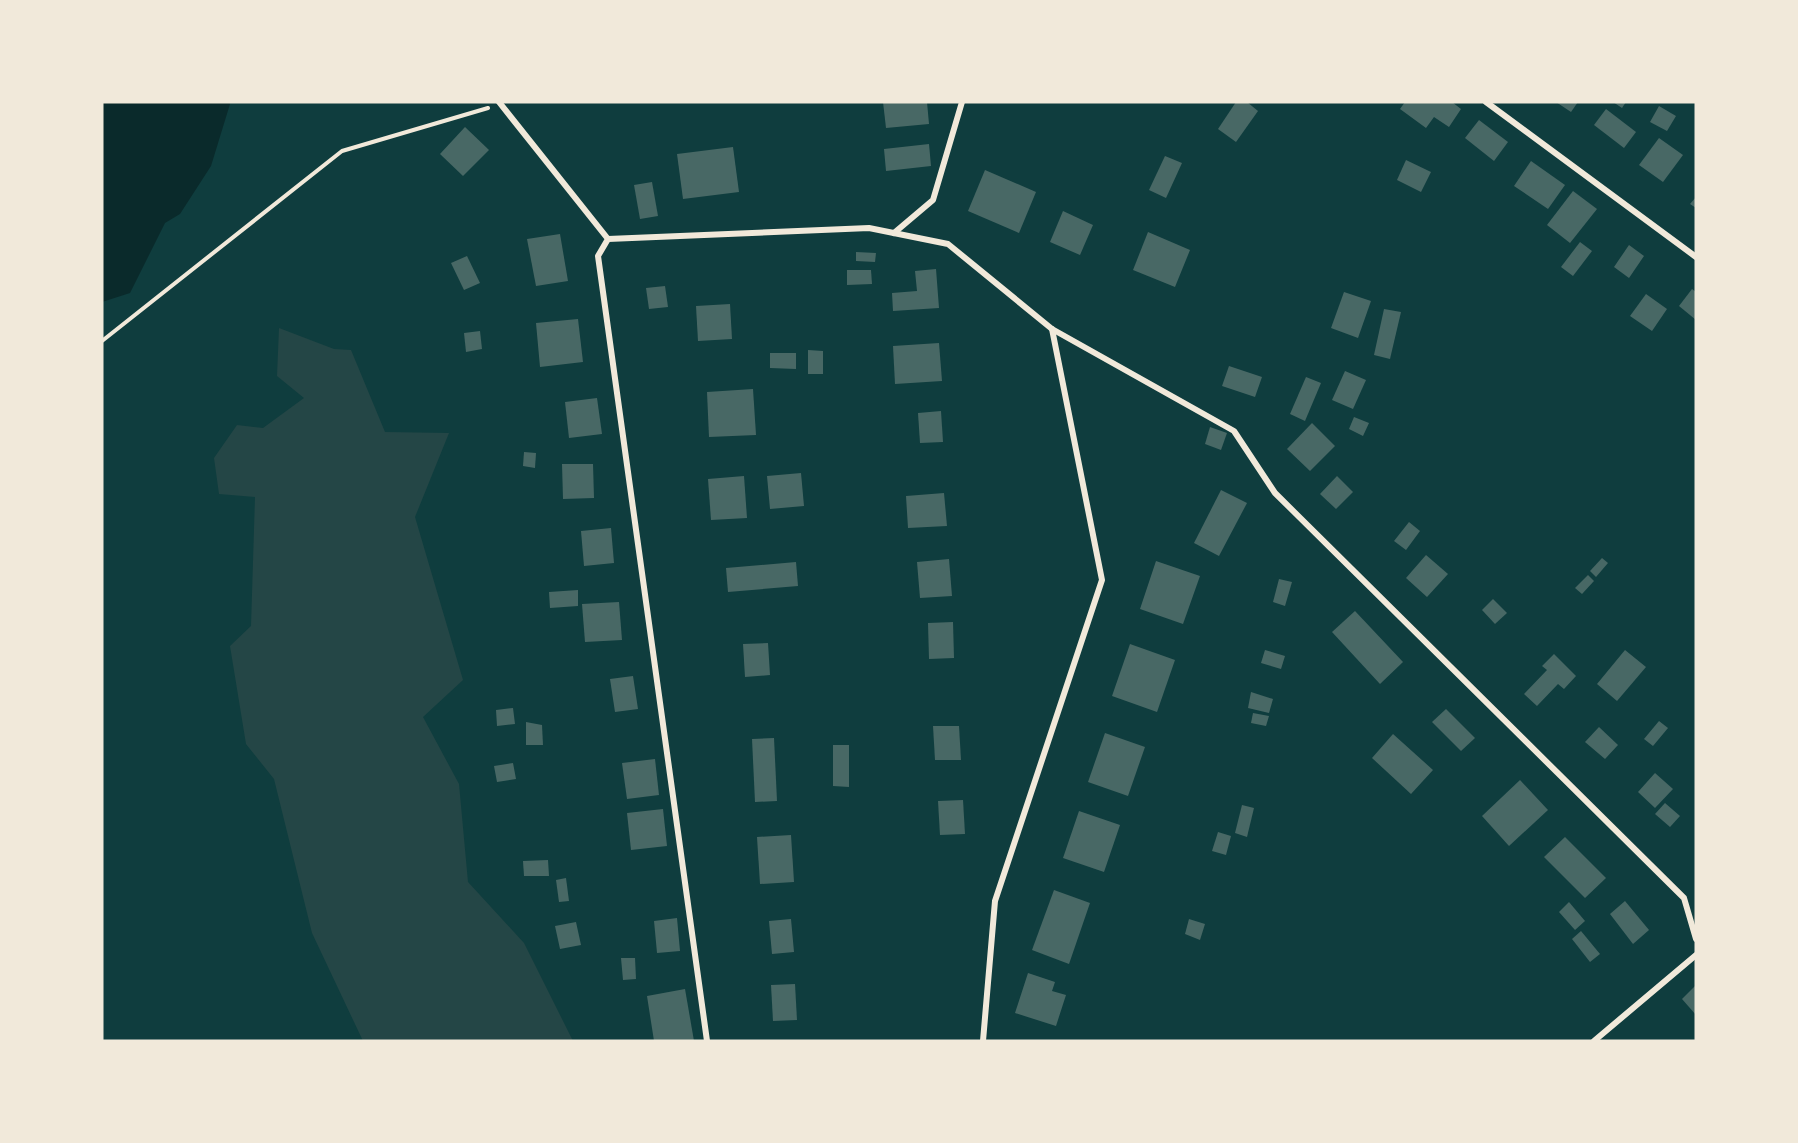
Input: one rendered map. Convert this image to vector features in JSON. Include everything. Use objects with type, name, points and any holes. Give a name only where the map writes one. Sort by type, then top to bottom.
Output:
[{"type":"street","points":[[894,233],[933,200],[962,102]]},
{"type":"street","points":[[1486,102],[1696,257]]},
{"type":"street","points":[[500,103],[608,239]]},
{"type":"street","points":[[608,239],[868,228],[948,244],[1052,329],[1234,430],[1275,493],[1684,898],[1696,939]]},
{"type":"street","points":[[608,239],[598,256],[707,1041]]},
{"type":"street","points":[[983,1041],[995,901],[1102,580],[1052,329]]},
{"type":"street","points":[[1594,1041],[1696,955]]},
{"type":"path","points":[[102,341],[342,151],[500,103]]},
{"type":"shaded area","points":[[102,102],[229,102],[230,104],[211,166],[180,214],[165,223],[130,293],[102,302]]},
{"type":"shaded area","points":[[279,328],[334,349],[351,350],[385,432],[449,433],[415,517],[463,680],[423,717],[459,784],[468,882],[524,943],[573,1041],[363,1041],[312,933],[274,779],[246,744],[230,646],[251,626],[255,497],[219,494],[214,458],[237,425],[263,428],[304,398],[277,376]]},
{"type":"building","points":[[883,102],[927,102],[929,124],[886,128]]},
{"type":"building","points":[[1236,102],[1247,102],[1258,111],[1236,142],[1218,129]]},
{"type":"building","points":[[1405,102],[1452,102],[1461,109],[1449,127],[1434,117],[1426,128],[1400,109]]},
{"type":"building","points":[[1556,102],[1578,102],[1571,112]]},
{"type":"building","points":[[1613,102],[1626,102],[1622,108]]},
{"type":"building","points":[[1659,106],[1676,116],[1667,131],[1650,122]]},
{"type":"building","points":[[1606,109],[1636,132],[1624,148],[1594,125]]},
{"type":"building","points":[[1479,120],[1508,142],[1494,161],[1465,138]]},
{"type":"building","points":[[465,127],[489,150],[463,176],[440,154]]},
{"type":"building","points":[[1659,138],[1683,155],[1663,182],[1639,165]]},
{"type":"building","points":[[929,144],[931,166],[886,171],[884,149]]},
{"type":"building","points":[[733,147],[739,192],[683,199],[677,154]]},
{"type":"building","points":[[1165,156],[1182,163],[1166,198],[1149,190]]},
{"type":"building","points":[[1406,160],[1431,172],[1421,192],[1397,180]]},
{"type":"building","points":[[1531,161],[1565,185],[1548,209],[1514,186]]},
{"type":"building","points":[[985,170],[1036,192],[1019,233],[968,211]]},
{"type":"building","points":[[652,182],[658,216],[640,219],[634,185]]},
{"type":"building","points":[[1573,191],[1597,209],[1570,243],[1547,225]]},
{"type":"building","points":[[1696,197],[1696,208],[1690,204]]},
{"type":"building","points":[[1063,211],[1093,225],[1080,255],[1050,242]]},
{"type":"building","points":[[1148,232],[1190,250],[1175,287],[1133,270]]},
{"type":"building","points":[[560,234],[568,281],[536,286],[527,239]]},
{"type":"building","points":[[1580,242],[1592,251],[1573,276],[1561,267]]},
{"type":"building","points":[[1629,245],[1644,256],[1629,278],[1614,267]]},
{"type":"building","points":[[856,252],[876,253],[875,262],[856,261]]},
{"type":"building","points":[[467,256],[480,283],[464,290],[451,263]]},
{"type":"building","points":[[936,269],[939,308],[893,311],[892,293],[917,291],[915,271]]},
{"type":"building","points":[[847,270],[871,270],[872,284],[847,285]]},
{"type":"building","points":[[665,286],[668,307],[649,309],[646,288]]},
{"type":"building","points":[[1692,289],[1696,292],[1696,320],[1679,306]]},
{"type":"building","points":[[1344,292],[1371,301],[1358,338],[1331,328]]},
{"type":"building","points":[[1646,294],[1667,309],[1652,331],[1630,316]]},
{"type":"building","points":[[730,304],[732,339],[698,341],[696,306]]},
{"type":"building","points":[[1384,309],[1401,312],[1390,359],[1374,355]]},
{"type":"building","points":[[578,319],[583,362],[540,367],[536,323]]},
{"type":"building","points":[[480,331],[482,349],[466,352],[464,333]]},
{"type":"building","points":[[939,343],[942,381],[895,384],[893,346]]},
{"type":"building","points":[[808,350],[823,351],[823,374],[808,374]]},
{"type":"building","points":[[770,353],[796,353],[796,369],[770,368]]},
{"type":"building","points":[[1229,366],[1262,377],[1255,397],[1222,386]]},
{"type":"building","points":[[1345,371],[1366,380],[1353,409],[1332,400]]},
{"type":"building","points":[[1306,377],[1321,383],[1305,421],[1290,414]]},
{"type":"building","points":[[753,389],[756,435],[709,437],[707,392]]},
{"type":"building","points":[[597,398],[602,434],[569,438],[565,402]]},
{"type":"building","points":[[941,411],[943,442],[920,443],[918,413]]},
{"type":"building","points":[[1354,417],[1369,423],[1363,436],[1349,429]]},
{"type":"building","points":[[1312,423],[1335,446],[1310,471],[1287,449]]},
{"type":"building","points":[[1210,427],[1227,433],[1221,450],[1205,444]]},
{"type":"building","points":[[524,452],[536,453],[535,468],[523,466]]},
{"type":"building","points":[[562,464],[593,464],[594,498],[563,499]]},
{"type":"building","points":[[801,473],[804,506],[770,509],[767,476]]},
{"type":"building","points":[[744,476],[747,518],[711,520],[708,479]]},
{"type":"building","points":[[1337,476],[1353,492],[1336,509],[1320,494]]},
{"type":"building","points":[[1221,490],[1247,503],[1219,556],[1194,543]]},
{"type":"building","points":[[944,493],[947,526],[908,528],[906,496]]},
{"type":"building","points":[[1409,522],[1420,531],[1406,550],[1394,541]]},
{"type":"building","points":[[611,528],[614,563],[584,566],[581,531]]},
{"type":"building","points":[[1426,555],[1448,574],[1427,597],[1406,578]]},
{"type":"building","points":[[1602,558],[1608,563],[1596,577],[1590,571]]},
{"type":"building","points":[[949,559],[952,596],[920,598],[917,562]]},
{"type":"building","points":[[1156,561],[1200,576],[1183,624],[1140,609]]},
{"type":"building","points":[[796,562],[798,586],[728,592],[726,568]]},
{"type":"building","points":[[1588,575],[1594,581],[1582,594],[1575,588]]},
{"type":"building","points":[[1279,579],[1292,582],[1285,606],[1273,602]]},
{"type":"building","points":[[578,590],[578,606],[550,608],[549,592]]},
{"type":"building","points":[[1493,599],[1507,613],[1495,624],[1482,610]]},
{"type":"building","points":[[619,602],[622,640],[585,642],[582,604]]},
{"type":"building","points":[[1355,611],[1403,662],[1380,684],[1332,632]]},
{"type":"building","points":[[953,622],[954,658],[929,659],[928,623]]},
{"type":"building","points":[[768,643],[770,675],[745,677],[743,644]]},
{"type":"building","points":[[1130,644],[1175,660],[1157,712],[1112,696]]},
{"type":"building","points":[[1265,650],[1285,656],[1281,669],[1261,663]]},
{"type":"building","points":[[1625,650],[1646,667],[1617,701],[1597,684]]},
{"type":"building","points":[[1554,654],[1576,676],[1564,689],[1558,684],[1537,706],[1524,694],[1547,670],[1542,666]]},
{"type":"building","points":[[633,676],[638,709],[615,712],[610,679]]},
{"type":"building","points":[[1251,692],[1273,699],[1269,713],[1248,708]]},
{"type":"building","points":[[513,708],[515,724],[497,726],[496,710]]},
{"type":"building","points":[[1446,709],[1475,738],[1461,751],[1432,722]]},
{"type":"building","points":[[1253,713],[1269,716],[1266,726],[1251,723]]},
{"type":"building","points":[[1659,721],[1668,728],[1653,746],[1644,739]]},
{"type":"building","points":[[526,722],[542,725],[543,745],[526,745]]},
{"type":"building","points":[[933,726],[959,726],[961,760],[935,760]]},
{"type":"building","points":[[1599,727],[1618,745],[1605,759],[1585,742]]},
{"type":"building","points":[[1105,733],[1145,747],[1128,796],[1088,782]]},
{"type":"building","points":[[1393,734],[1433,770],[1411,794],[1372,758]]},
{"type":"building","points":[[774,738],[777,801],[755,802],[752,739]]},
{"type":"building","points":[[833,745],[849,745],[849,787],[833,786]]},
{"type":"building","points":[[655,759],[659,795],[627,799],[622,763]]},
{"type":"building","points":[[513,763],[516,779],[497,782],[494,766]]},
{"type":"building","points":[[1655,773],[1673,789],[1655,808],[1638,792]]},
{"type":"building","points":[[1520,780],[1548,810],[1509,846],[1482,816]]},
{"type":"building","points":[[963,800],[965,834],[940,835],[938,801]]},
{"type":"building","points":[[1665,803],[1680,816],[1670,827],[1655,814]]},
{"type":"building","points":[[1242,805],[1254,808],[1247,837],[1235,833]]},
{"type":"building","points":[[663,809],[667,846],[631,850],[627,813]]},
{"type":"building","points":[[1079,811],[1120,825],[1104,872],[1063,858]]},
{"type":"building","points":[[1218,832],[1231,836],[1226,855],[1212,851]]},
{"type":"building","points":[[791,835],[794,882],[760,884],[757,837]]},
{"type":"building","points":[[1565,837],[1606,878],[1585,898],[1544,857]]},
{"type":"building","points":[[548,860],[549,876],[524,876],[523,861]]},
{"type":"building","points":[[566,878],[569,901],[559,902],[556,880]]},
{"type":"building","points":[[1054,890],[1090,903],[1069,964],[1032,950]]},
{"type":"building","points":[[1625,901],[1649,930],[1633,944],[1610,914]]},
{"type":"building","points":[[1569,902],[1585,921],[1575,930],[1559,912]]},
{"type":"building","points":[[677,918],[680,951],[657,953],[654,921]]},
{"type":"building","points":[[791,919],[794,952],[772,954],[769,921]]},
{"type":"building","points":[[1189,919],[1205,924],[1200,940],[1185,934]]},
{"type":"building","points":[[576,922],[581,945],[560,949],[555,926]]},
{"type":"building","points":[[1581,931],[1600,954],[1590,962],[1572,939]]},
{"type":"building","points":[[621,958],[635,958],[636,979],[623,980]]},
{"type":"building","points":[[1028,973],[1055,982],[1052,991],[1066,995],[1056,1026],[1015,1013]]},
{"type":"building","points":[[795,984],[797,1020],[773,1021],[771,985]]},
{"type":"building","points":[[1696,985],[1696,1015],[1682,999]]},
{"type":"building","points":[[685,989],[694,1041],[654,1041],[647,996]]}]
